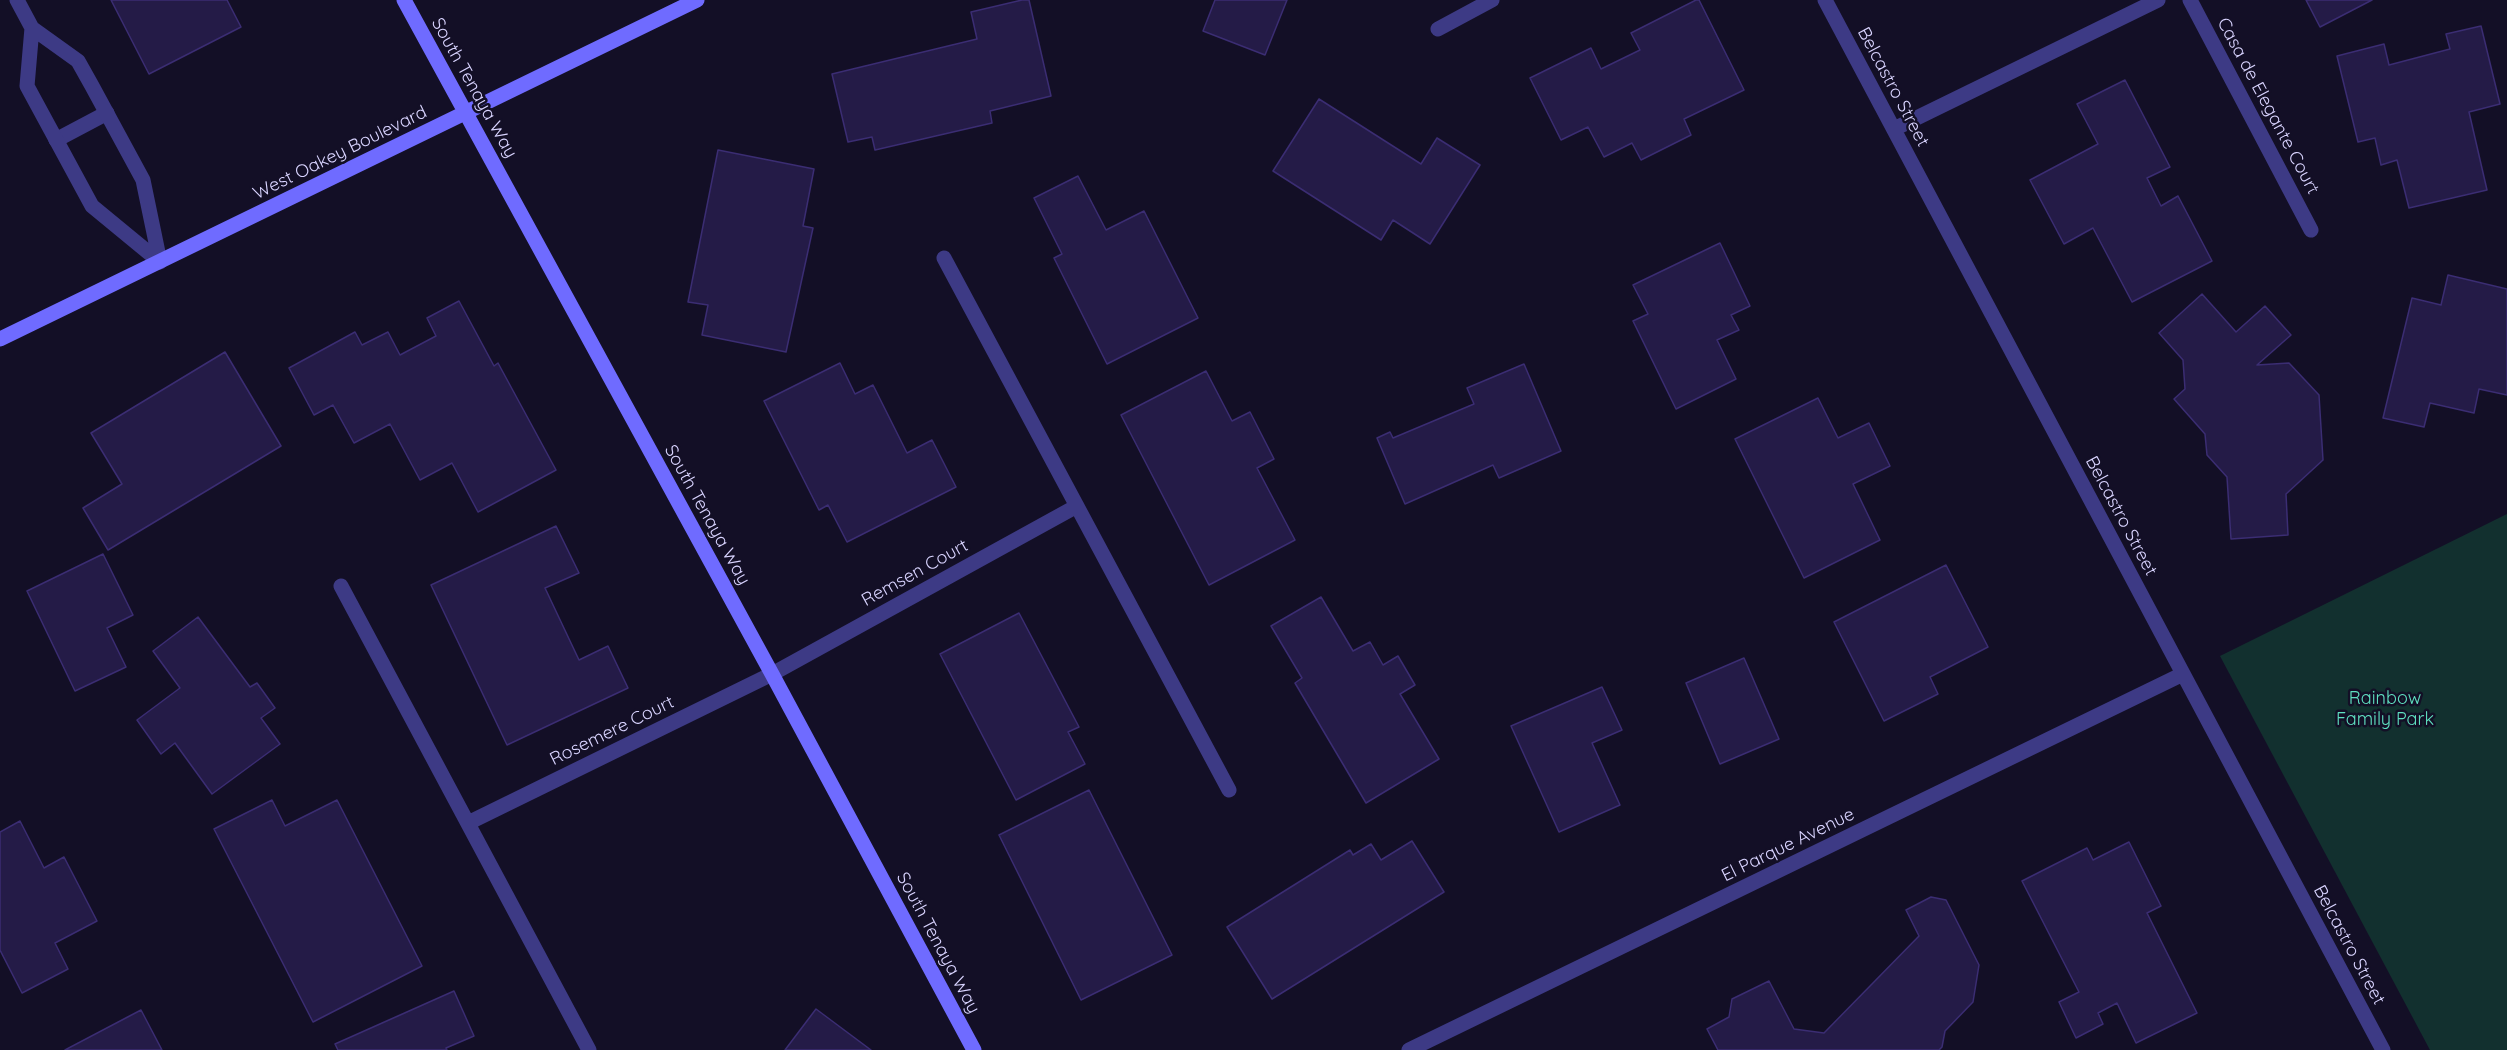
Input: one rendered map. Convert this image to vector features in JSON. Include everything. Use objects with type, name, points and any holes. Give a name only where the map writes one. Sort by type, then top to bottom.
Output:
[{"type":"street","points":[[17,0],[32,28],[78,61],[107,113],[143,180],[160,262]]},
{"type":"street","name":"South Tenaya Way","points":[[404,0],[772,674],[974,1050]]},
{"type":"street","name":"West Oakey Boulevard","points":[[0,339],[697,0]]},
{"type":"street","points":[[1438,28],[1492,0]]},
{"type":"street","name":"Belcastro Street","points":[[1825,0],[2383,1050]]},
{"type":"street","points":[[1894,129],[2158,0]]},
{"type":"street","name":"Casa de Elegante Court","points":[[2190,0],[2311,230]]},
{"type":"street","points":[[32,28],[27,86],[92,206],[160,262]]},
{"type":"street","points":[[56,140],[107,113]]},
{"type":"street","points":[[944,258],[1229,790]]},
{"type":"street","name":"Remsen Court","points":[[772,674],[1077,506]]},
{"type":"street","points":[[341,586],[589,1050]]},
{"type":"street","name":"Rosemere Court","points":[[468,823],[772,674]]},
{"type":"street","name":"El Parque Avenue","points":[[1409,1050],[2183,674]]},
{"type":"green space","name":"Rainbow Family Park","points":[[2507,514],[2507,1050],[2430,1050],[2220,656]]},
{"type":"building","points":[[111,0],[227,0],[241,27],[149,74]]},
{"type":"building","points":[[1029,0],[1051,96],[990,111],[992,123],[875,150],[872,137],[848,142],[832,74],[977,39],[971,12]]},
{"type":"building","points":[[1215,0],[1287,0],[1265,55],[1203,31]]},
{"type":"building","points":[[1699,0],[1744,90],[1684,119],[1691,135],[1641,160],[1632,143],[1604,157],[1588,127],[1561,140],[1530,78],[1591,48],[1601,69],[1640,50],[1631,33]]},
{"type":"building","points":[[2306,0],[2372,0],[2320,27]]},
{"type":"building","points":[[2481,26],[2500,104],[2469,112],[2487,190],[2409,208],[2397,160],[2381,165],[2375,138],[2358,142],[2337,56],[2384,44],[2389,65],[2450,49],[2446,34]]},
{"type":"building","points":[[2125,80],[2170,167],[2147,178],[2161,206],[2178,196],[2212,261],[2132,302],[2093,228],[2064,244],[2030,180],[2098,144],[2077,104]]},
{"type":"building","points":[[1319,99],[1421,164],[1437,138],[1480,165],[1430,244],[1393,220],[1381,240],[1273,171]]},
{"type":"building","points":[[718,150],[814,169],[803,226],[813,228],[786,352],[702,335],[708,305],[688,302]]},
{"type":"building","points":[[1078,176],[1106,230],[1144,211],[1198,318],[1107,364],[1054,258],[1062,254],[1034,198]]},
{"type":"building","points":[[1720,243],[1750,306],[1731,315],[1739,330],[1717,340],[1736,379],[1676,409],[1633,321],[1648,314],[1633,285]]},
{"type":"building","points":[[2448,275],[2507,289],[2507,395],[2479,389],[2474,413],[2430,403],[2424,427],[2383,418],[2412,298],[2441,305]]},
{"type":"building","points":[[2202,294],[2236,332],[2265,306],[2291,335],[2257,365],[2289,363],[2319,395],[2323,460],[2286,494],[2288,535],[2231,539],[2227,477],[2207,455],[2205,434],[2174,399],[2185,389],[2183,360],[2159,333]]},
{"type":"building","points":[[459,301],[494,366],[498,363],[556,470],[478,512],[452,463],[420,480],[390,424],[354,443],[333,405],[314,415],[289,368],[355,332],[362,345],[388,332],[400,355],[436,336],[427,318]]},
{"type":"building","points":[[225,352],[281,446],[108,550],[83,508],[122,484],[91,433]]},
{"type":"building","points":[[840,363],[855,394],[873,385],[907,453],[932,440],[956,487],[847,542],[828,505],[819,510],[764,401]]},
{"type":"building","points":[[1524,364],[1561,451],[1499,478],[1493,465],[1405,504],[1377,438],[1390,432],[1393,438],[1474,404],[1467,388]]},
{"type":"building","points":[[1206,371],[1232,421],[1250,412],[1274,459],[1257,468],[1295,540],[1209,585],[1121,415]]},
{"type":"building","points":[[1818,398],[1838,438],[1869,423],[1890,466],[1853,484],[1880,540],[1804,578],[1735,439]]},
{"type":"building","points":[[556,526],[579,573],[545,588],[579,660],[608,646],[628,688],[507,745],[431,585]]},
{"type":"building","points":[[103,554],[133,615],[107,628],[126,667],[75,691],[27,591]]},
{"type":"building","points":[[1946,565],[1988,647],[1930,677],[1938,694],[1884,721],[1834,622]]},
{"type":"building","points":[[1321,597],[1353,651],[1370,642],[1383,665],[1398,656],[1415,685],[1400,694],[1439,759],[1366,803],[1295,683],[1302,678],[1271,626]]},
{"type":"building","points":[[1019,613],[1079,727],[1068,732],[1085,764],[1016,800],[940,654]]},
{"type":"building","points":[[198,617],[250,687],[257,683],[275,708],[261,718],[280,744],[212,794],[175,743],[161,754],[137,720],[180,688],[153,651]]},
{"type":"building","points":[[1744,658],[1779,739],[1720,764],[1686,683]]},
{"type":"building","points":[[1602,687],[1622,730],[1592,743],[1620,805],[1559,832],[1511,726]]},
{"type":"building","points":[[1089,790],[1172,955],[1081,1000],[999,835]]},
{"type":"building","points":[[272,800],[285,826],[337,800],[422,966],[313,1022],[214,829]]},
{"type":"building","points":[[20,821],[44,868],[64,857],[97,921],[55,943],[68,969],[22,993],[0,950],[0,832]]},
{"type":"building","points":[[1412,841],[1444,892],[1272,999],[1227,927],[1350,850],[1353,855],[1371,844],[1381,860]]},
{"type":"building","points":[[2129,842],[2161,906],[2147,913],[2197,1013],[2136,1043],[2117,1003],[2098,1013],[2103,1024],[2076,1038],[2059,1002],[2079,992],[2022,881],[2087,848],[2093,860]]},
{"type":"building","points":[[1931,897],[1946,900],[1979,965],[1973,1002],[1945,1031],[1942,1047],[1939,1050],[1718,1050],[1707,1029],[1729,1017],[1732,999],[1769,981],[1794,1029],[1824,1033],[1919,936],[1906,910]]},
{"type":"building","points":[[454,991],[474,1036],[446,1048],[447,1050],[338,1050],[335,1044]]},
{"type":"building","points":[[816,1009],[871,1050],[785,1050]]},
{"type":"building","points":[[141,1010],[162,1050],[65,1050]]}]
